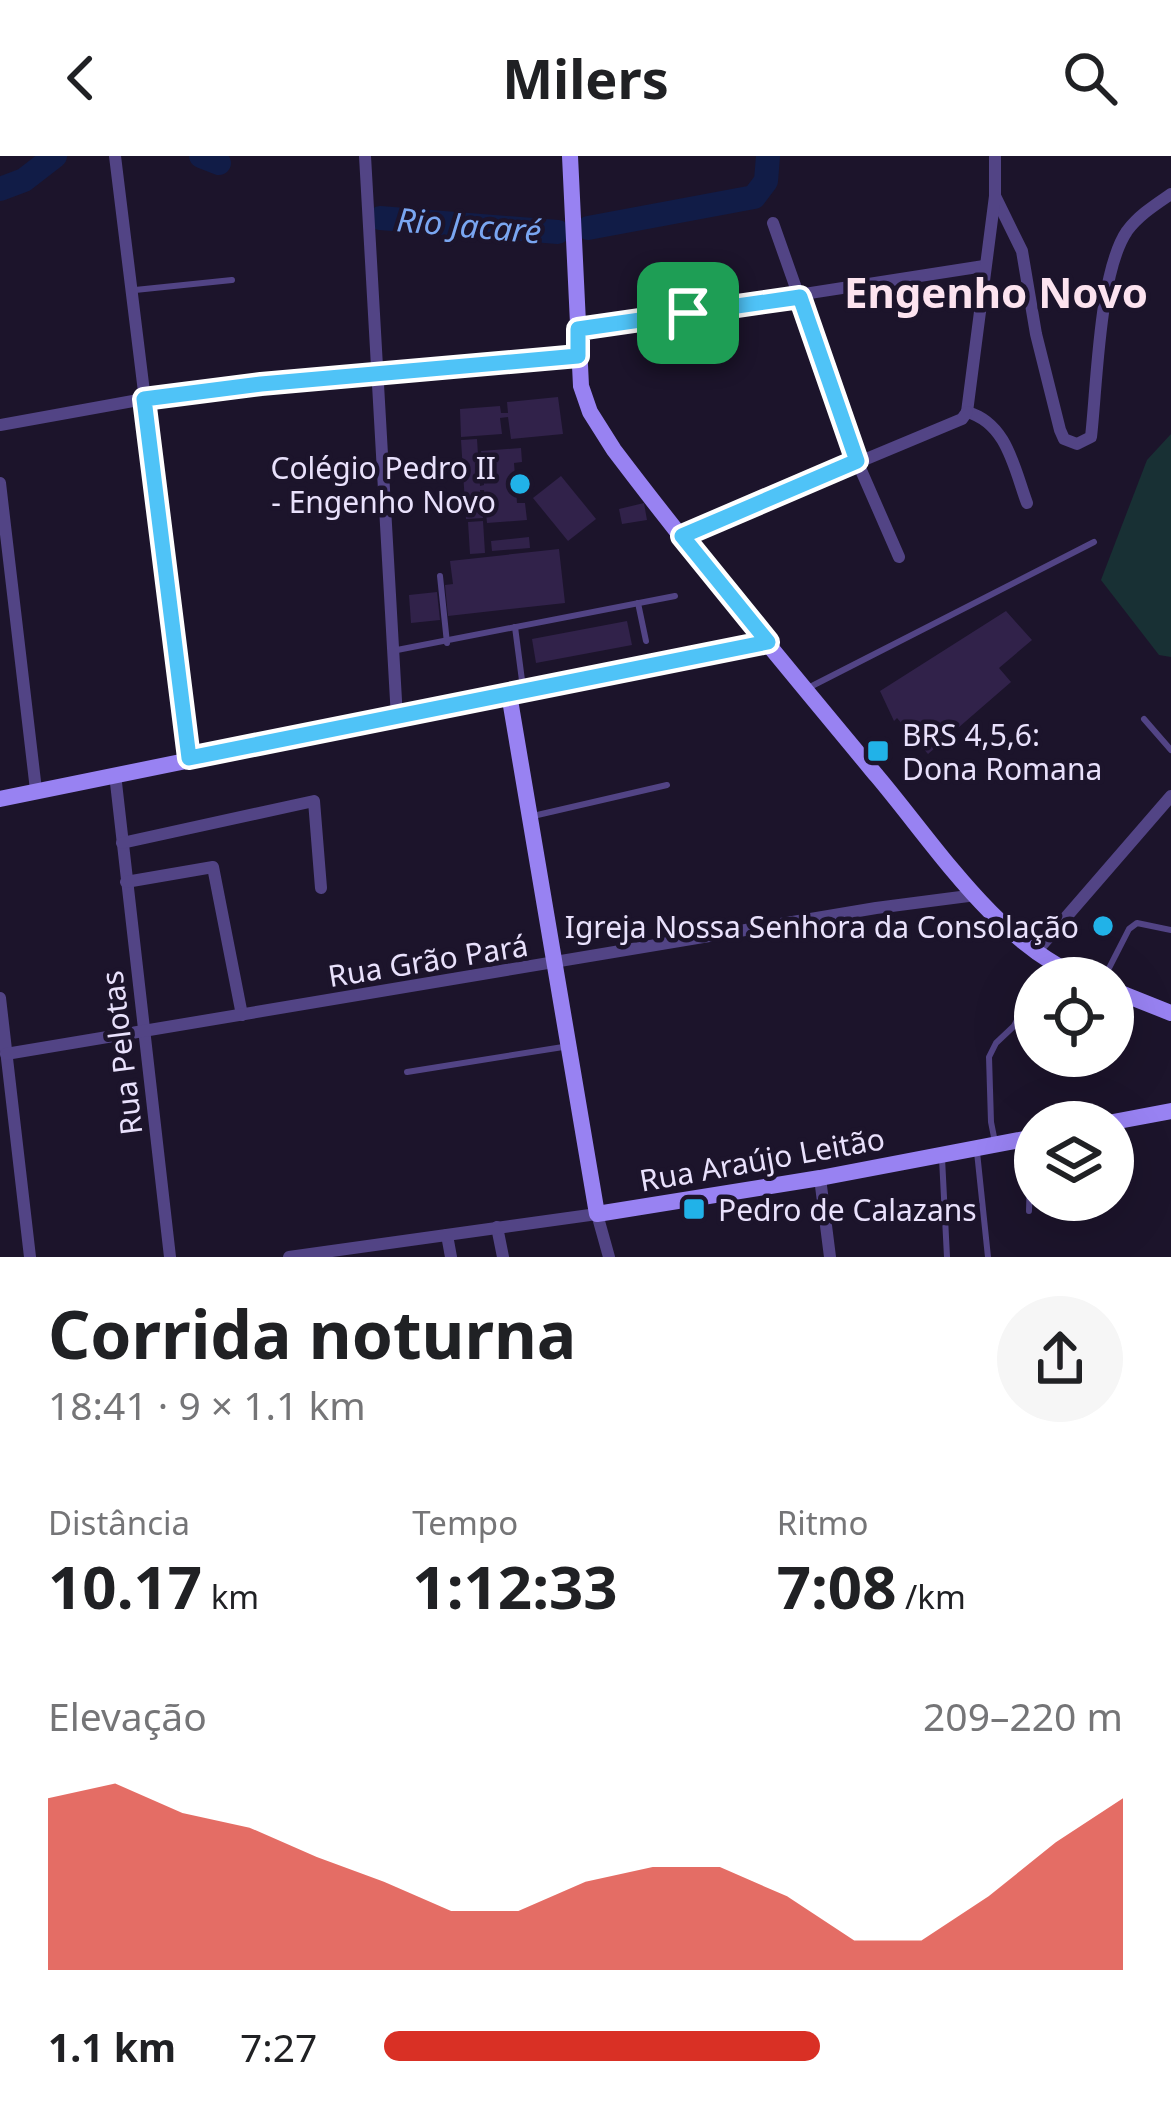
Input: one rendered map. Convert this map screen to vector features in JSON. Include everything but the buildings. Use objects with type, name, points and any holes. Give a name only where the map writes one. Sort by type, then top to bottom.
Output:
[{"type":"street","points":[[115,156],[189,758]]},
{"type":"street","points":[[365,156],[397,718]]},
{"type":"street","points":[[571,156],[578,356],[590,412],[619,456],[804,689],[1035,957]]},
{"type":"street","points":[[682,536],[962,419],[968,412],[995,196],[995,156]]},
{"type":"street","points":[[995,196],[1022,251],[1060,430],[1064,439],[1077,444],[1090,437],[1100,332],[1120,243],[1138,218],[1171,194]]},
{"type":"street","points":[[773,223],[857,461],[899,557]]},
{"type":"street","points":[[578,329],[984,266]]},
{"type":"street","points":[[0,425],[144,399],[578,356]]},
{"type":"street","points":[[968,412],[983,416],[1002,437],[1027,503]]},
{"type":"street","points":[[0,483],[36,790]]},
{"type":"street","points":[[0,799],[768,642]]},
{"type":"street","points":[[516,692],[554,964],[597,1214],[609,1257]]},
{"type":"street","name":"Rua Pelotas","points":[[115,774],[170,1257]]},
{"type":"street","points":[[122,843],[314,801],[321,888]]},
{"type":"street","points":[[1046,957],[1166,801]]},
{"type":"street","points":[[127,882],[213,867],[242,1015]]},
{"type":"street","name":"Rua Grão Pará","points":[[6,1054],[977,895]]},
{"type":"street","points":[[0,998],[8,1070],[7,1117],[31,1257]]},
{"type":"street","points":[[1134,998],[1171,1013]]},
{"type":"street","points":[[0,1085],[8,1070]]},
{"type":"street","points":[[1134,1118],[1171,1111]]},
{"type":"street","name":"Rua Araújo Leitão","points":[[289,1257],[384,1250],[447,1235],[820,1178],[1014,1141]]},
{"type":"street","points":[[820,1178],[830,1257]]},
{"type":"street","points":[[497,1227],[503,1257]]},
{"type":"street","points":[[447,1235],[451,1257]]},
{"type":"lane","points":[[131,291],[232,280]]},
{"type":"lane","points":[[804,689],[1094,542]]},
{"type":"lane","points":[[440,576],[447,643]]},
{"type":"lane","points":[[393,651],[675,596]]},
{"type":"lane","points":[[638,603],[646,640]]},
{"type":"lane","points":[[514,626],[516,692]]},
{"type":"lane","points":[[1144,718],[1171,750]]},
{"type":"lane","points":[[530,817],[667,785]]},
{"type":"lane","points":[[1115,957],[1129,929],[1138,923],[1171,930]]},
{"type":"lane","points":[[996,1144],[989,1058],[996,1043],[1014,1026]]},
{"type":"lane","points":[[407,1072],[568,1046]]},
{"type":"lane","points":[[976,1148],[988,1257]]},
{"type":"lane","points":[[942,1155],[947,1257]]},
{"type":"green space","points":[[1171,434],[1171,657],[1159,655],[1101,580],[1147,460]]},
{"type":"waterway","name":"Rio Jacaré","points":[[0,189],[24,180],[55,156]]},
{"type":"waterway","name":"Rio Jacaré","points":[[201,156],[219,163]]},
{"type":"waterway","name":"Rio Jacaré","points":[[588,228],[754,197],[766,181],[768,156]]},
{"type":"waterway","name":"Rio Jacaré","points":[[380,218],[558,232]]},
{"type":"place","name":"Colégio Pedro II - Engenho Novo","points":[[520,484]]},
{"type":"place","name":"BRS 4,5,6: Dona Romana","points":[[878,751]]},
{"type":"place","name":"Igreja Nossa Senhora da Consolação","points":[[1103,926]]},
{"type":"place","name":"Pedro de Calazans","points":[[694,1209]]},
{"type":"district","name":"Engenho Novo","points":[[996,291]]},
{"type":"route","points":[[800,297],[857,461],[682,536],[768,642],[189,758],[144,399],[578,356],[578,329],[688,313],[800,297]]}]
